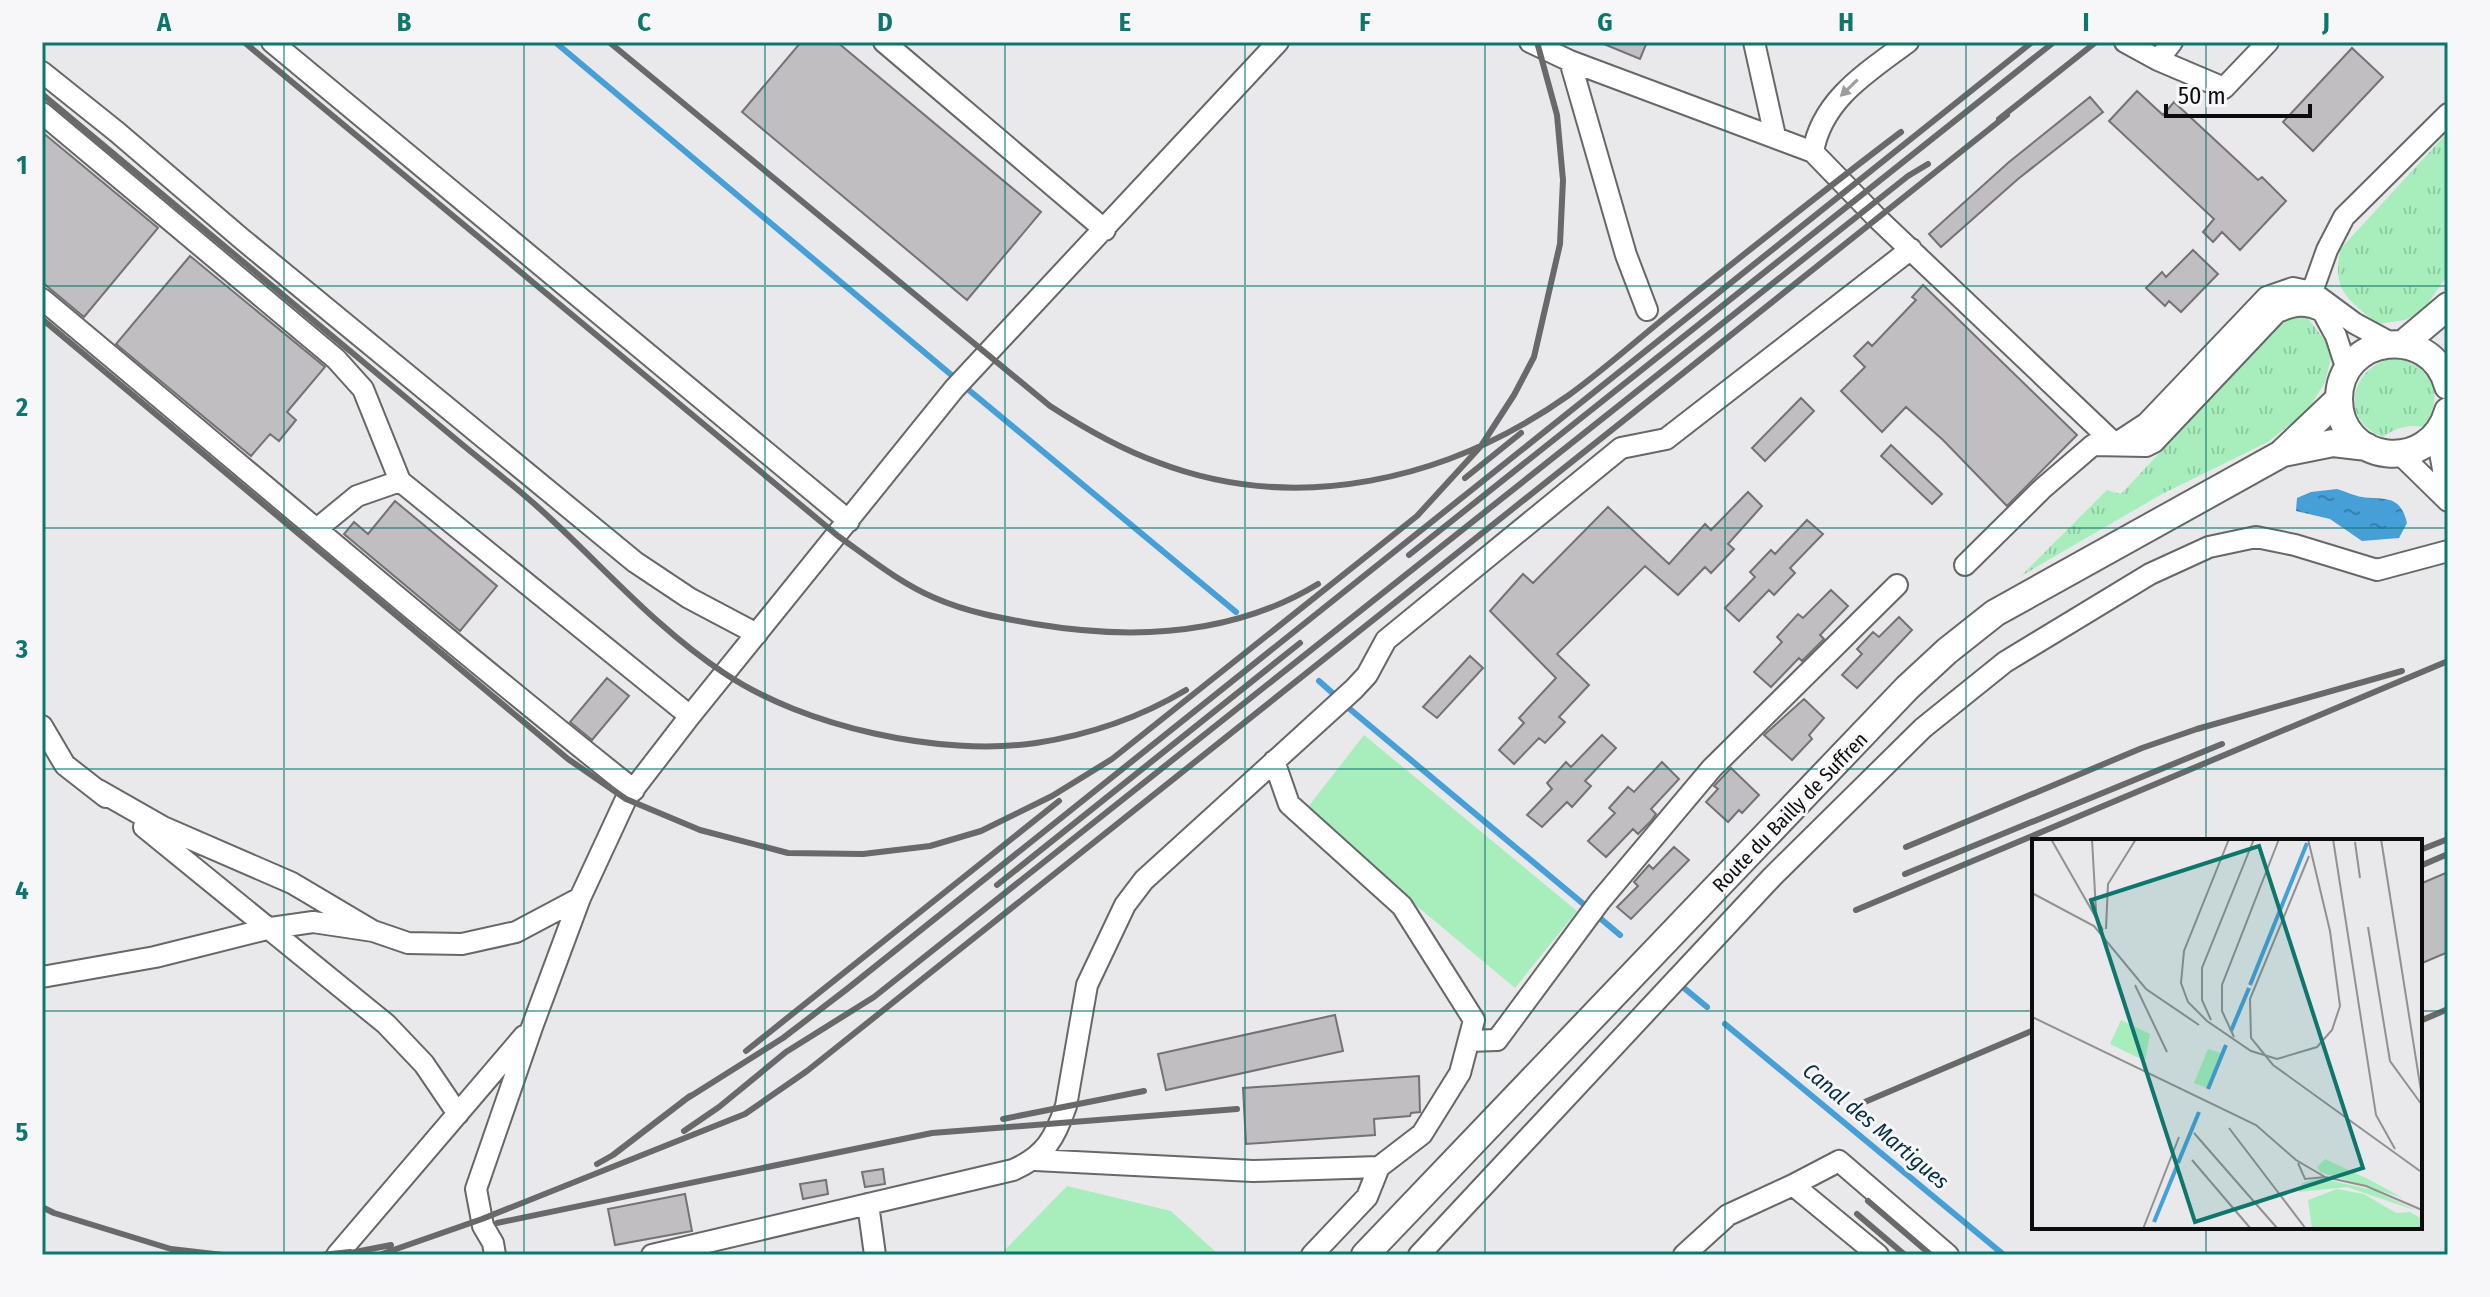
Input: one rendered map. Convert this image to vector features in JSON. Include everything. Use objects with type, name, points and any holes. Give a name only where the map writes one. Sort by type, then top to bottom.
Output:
[{"type":"main road","points":[[2367,447],[2346,427],[2339,399],[2347,370],[2366,352],[2397,344],[2448,306]]},
{"type":"main road","points":[[2447,382],[2448,341]]},
{"type":"main road","points":[[2397,344],[2429,355],[2447,382]]},
{"type":"main road","name":"Route du Bailly de Suffren","points":[[1365,1255],[1896,700],[1947,651],[1995,613],[2281,454],[2339,399]]},
{"type":"main road","points":[[2400,454],[2427,444],[2442,423]]},
{"type":"main road","name":"Route du Bailly de Suffren","points":[[2281,454],[2333,443],[2367,447],[2383,454],[2400,454]]},
{"type":"street","points":[[272,42],[849,521]]},
{"type":"street","points":[[884,42],[1105,230]]},
{"type":"street","points":[[495,1255],[493,1243],[483,1226],[476,1189],[580,898],[626,799],[954,389],[1278,42]]},
{"type":"street","points":[[1530,42],[1570,61],[1813,152],[1876,217],[2115,444]]},
{"type":"street","points":[[1754,42],[1775,136]]},
{"type":"street","points":[[1813,152],[1816,137],[1834,102],[1857,80],[1908,42]]},
{"type":"street","points":[[2125,42],[2158,60],[2224,88],[2268,42]]},
{"type":"street","points":[[2158,60],[2172,42]]},
{"type":"street","points":[[1570,61],[1626,255],[1647,310]]},
{"type":"street","points":[[42,72],[635,562],[689,598],[757,634]]},
{"type":"street","points":[[42,113],[336,359],[363,389],[400,481],[690,716]]},
{"type":"street","points":[[2347,370],[2336,336],[2312,292],[2327,250],[2344,217],[2448,114]]},
{"type":"street","points":[[1035,1160],[1060,1124],[1066,1106],[1087,985],[1125,905],[1144,880],[1354,689],[1367,675],[1386,640],[1621,448],[1666,439],[1911,249]]},
{"type":"street","points":[[2115,444],[2147,423],[2267,297],[2293,288],[2312,292],[2354,323],[2397,344]]},
{"type":"street","points":[[42,299],[318,528],[473,662],[634,790]]},
{"type":"street","points":[[1965,565],[2043,488],[2093,445],[2146,446],[2154,442],[2277,312],[2297,305],[2309,305],[2322,311]]},
{"type":"street","points":[[2442,423],[2448,500]]},
{"type":"street","points":[[2400,454],[2448,500]]},
{"type":"street","points":[[318,528],[357,496],[400,481]]},
{"type":"street","points":[[1419,1255],[1772,877],[1923,728],[2005,662],[2150,574],[2209,547],[2256,537],[2295,545],[2377,570],[2448,551]]},
{"type":"street","points":[[1469,1041],[1497,1040],[1600,901],[1712,768],[1897,585]]},
{"type":"street","points":[[42,726],[65,765],[271,928],[386,1024],[424,1064],[458,1114]]},
{"type":"street","points":[[1274,761],[1289,804],[1402,906],[1474,1020],[1460,1073],[1422,1134],[1379,1167],[1367,1197],[1312,1255]]},
{"type":"street","points":[[98,790],[163,827],[292,883],[373,931]]},
{"type":"street","points":[[42,977],[155,957],[271,928],[313,922],[373,931],[408,943],[462,944],[516,932],[580,898]]},
{"type":"street","points":[[337,1255],[532,1027]]},
{"type":"street","points":[[652,1255],[1013,1170],[1035,1160],[1253,1171],[1379,1167]]},
{"type":"street","points":[[1684,1255],[1728,1215],[1839,1161],[1948,1255]]},
{"type":"street","points":[[1793,1185],[1878,1255]]},
{"type":"street","points":[[868,1204],[875,1255]]},
{"type":"green space","points":[[2448,132],[2448,274],[2423,311],[2405,320],[2378,324],[2350,300],[2340,284],[2338,262],[2341,248]]},
{"type":"green space","points":[[2306,316],[2327,343],[2331,358],[2325,382],[2308,410],[2268,442],[2162,494],[2021,576],[2107,490],[2121,494],[2287,317]]},
{"type":"green space","points":[[2396,358],[2409,362],[2427,375],[2432,384],[2434,404],[2423,427],[2402,428],[2383,437],[2369,429],[2359,418],[2355,393],[2369,370],[2381,362]]},
{"type":"green space","points":[[1364,735],[1577,911],[1515,988],[1304,812]]},
{"type":"green space","points":[[1067,1186],[1171,1211],[1219,1255],[1000,1255]]},
{"type":"water","points":[[2337,489],[2396,503],[2407,523],[2399,538],[2362,541],[2330,519],[2296,511],[2297,498],[2311,492]]},
{"type":"building","points":[[801,42],[837,42],[1041,212],[967,300],[742,112]]},
{"type":"building","points":[[1599,42],[1647,42],[1640,59]]},
{"type":"building","points":[[2352,48],[2383,77],[2313,151],[2283,122]]},
{"type":"building","points":[[2137,91],[2163,115],[2174,102],[2258,180],[2262,177],[2286,201],[2240,250],[2222,232],[2213,242],[2203,232],[2214,219],[2109,121]]},
{"type":"building","points":[[2090,97],[2103,112],[2018,179],[1941,247],[1929,234],[2009,162]]},
{"type":"building","points":[[42,132],[158,228],[84,317],[42,282]]},
{"type":"building","points":[[2193,250],[2218,274],[2181,312],[2169,301],[2165,306],[2146,288],[2162,272],[2166,277]]},
{"type":"building","points":[[190,256],[325,367],[287,412],[296,420],[279,441],[270,434],[251,456],[116,344]]},
{"type":"building","points":[[1923,285],[2077,435],[2007,506],[1906,407],[1882,432],[1841,391],[1865,367],[1854,356],[1868,342],[1872,346],[1916,300],[1912,297]]},
{"type":"building","points":[[1801,398],[1814,411],[1765,461],[1752,448]]},
{"type":"building","points":[[1891,445],[1942,494],[1932,504],[1881,456]]},
{"type":"building","points":[[1748,492],[1762,506],[1728,544],[1734,549],[1711,573],[1705,567],[1678,595],[1645,566],[1557,654],[1589,685],[1559,717],[1565,722],[1545,743],[1539,738],[1514,764],[1499,750],[1524,723],[1519,718],[1556,678],[1490,611],[1523,574],[1533,583],[1608,507],[1669,564],[1705,524],[1711,530]]},
{"type":"building","points":[[395,501],[497,586],[460,631],[344,534],[354,522],[368,534]]},
{"type":"building","points":[[1807,520],[1823,534],[1790,568],[1795,573],[1774,595],[1769,590],[1739,621],[1725,608],[1755,577],[1750,572],[1771,550],[1775,554]]},
{"type":"building","points":[[1831,590],[1848,606],[1820,635],[1824,639],[1802,661],[1799,658],[1771,687],[1754,672],[1782,642],[1777,637],[1798,614],[1803,618]]},
{"type":"building","points":[[1899,617],[1912,630],[1857,688],[1842,675],[1862,654],[1857,649],[1873,632],[1879,637]]},
{"type":"building","points":[[1470,656],[1483,668],[1437,718],[1423,707]]},
{"type":"building","points":[[607,678],[629,696],[592,740],[570,722]]},
{"type":"building","points":[[1804,699],[1824,718],[1809,735],[1812,739],[1792,760],[1764,735]]},
{"type":"building","points":[[1602,735],[1616,748],[1585,781],[1591,786],[1572,807],[1567,802],[1542,827],[1527,815],[1552,789],[1547,783],[1566,762],[1571,767]]},
{"type":"building","points":[[1662,762],[1679,779],[1651,809],[1656,814],[1651,821],[1638,834],[1633,829],[1606,857],[1588,841],[1615,813],[1609,808],[1628,787],[1634,792]]},
{"type":"building","points":[[1731,768],[1759,795],[1742,813],[1739,810],[1728,822],[1706,802],[1718,789],[1714,786]]},
{"type":"building","points":[[1674,847],[1689,860],[1631,919],[1617,907],[1638,886],[1634,882],[1649,865],[1653,869]]},
{"type":"building","points":[[2448,872],[2448,952],[2422,963],[2422,883]]},
{"type":"building","points":[[1335,1015],[1343,1051],[1166,1090],[1158,1054]]},
{"type":"building","points":[[1419,1076],[1420,1112],[1411,1113],[1410,1116],[1374,1119],[1375,1135],[1246,1144],[1243,1088]]},
{"type":"building","points":[[883,1169],[885,1184],[865,1187],[862,1172]]},
{"type":"building","points":[[826,1180],[828,1194],[803,1199],[800,1184]]},
{"type":"building","points":[[685,1194],[692,1231],[615,1245],[608,1209]]},
{"type":"waterway","points":[[555,42],[955,378]]},
{"type":"waterway","points":[[970,391],[1236,612]]},
{"type":"waterway","points":[[1319,681],[1337,697]]},
{"type":"waterway","points":[[1345,705],[1587,907]]},
{"type":"waterway","points":[[1601,919],[1620,935]]},
{"type":"waterway","points":[[1684,988],[1707,1007]]},
{"type":"waterway","name":"Canal des Martigues","points":[[1725,1024],[2004,1255]]},
{"type":"railway","points":[[244,42],[838,536],[922,592],[971,611],[1022,622],[1071,629],[1144,632],[1216,624],[1285,601],[1318,584]]},
{"type":"railway","points":[[609,42],[1050,406],[1102,437],[1157,462],[1210,478],[1264,486],[1317,487],[1370,481],[1423,468],[1474,449],[1523,424],[1582,385],[1901,132]]},
{"type":"railway","points":[[42,319],[568,759],[626,799],[700,830],[788,853],[863,854],[930,846],[981,831],[1052,796],[1112,759],[1417,516],[1481,446],[1534,357],[1560,244],[1563,180],[1557,115],[1537,42]]},
{"type":"railway","points":[[1409,555],[2054,42]]},
{"type":"railway","points":[[1999,119],[2096,42]]},
{"type":"railway","points":[[683,1101],[783,1038],[847,989],[2031,43]]},
{"type":"railway","points":[[42,94],[530,500],[678,639],[756,692],[793,709],[874,734],[958,746],[999,746],[1036,743],[1094,730],[1151,709],[1186,690]]},
{"type":"railway","points":[[379,1255],[482,1219],[745,1114],[807,1071],[2007,115]]},
{"type":"railway","points":[[684,1131],[719,1107],[786,1052],[874,997],[1908,176],[1928,164]]},
{"type":"railway","points":[[1465,478],[1521,433]]},
{"type":"railway","points":[[997,885],[1300,643]]},
{"type":"railway","points":[[1856,910],[2448,661]]},
{"type":"railway","points":[[1906,847],[2142,748],[2197,729],[2402,671]]},
{"type":"railway","points":[[1905,874],[2222,744]]},
{"type":"railway","points":[[746,1051],[1059,801]]},
{"type":"railway","points":[[2422,849],[2448,839]]},
{"type":"railway","points":[[2422,865],[2448,854]]},
{"type":"railway","points":[[2422,1020],[2448,1009]]},
{"type":"railway","points":[[1860,1104],[2032,1031]]},
{"type":"railway","points":[[1003,1119],[1144,1091]]},
{"type":"railway","points":[[597,1164],[690,1096]]},
{"type":"railway","points":[[497,1223],[932,1133],[1237,1109]]},
{"type":"railway","points":[[1868,1201],[1931,1255]]},
{"type":"railway","points":[[42,1207],[171,1249],[223,1255]]},
{"type":"railway","points":[[1857,1214],[1905,1255]]},
{"type":"railway","points":[[340,1255],[391,1245]]},
{"type":"railway","points":[[322,1255],[350,1252]]}]
